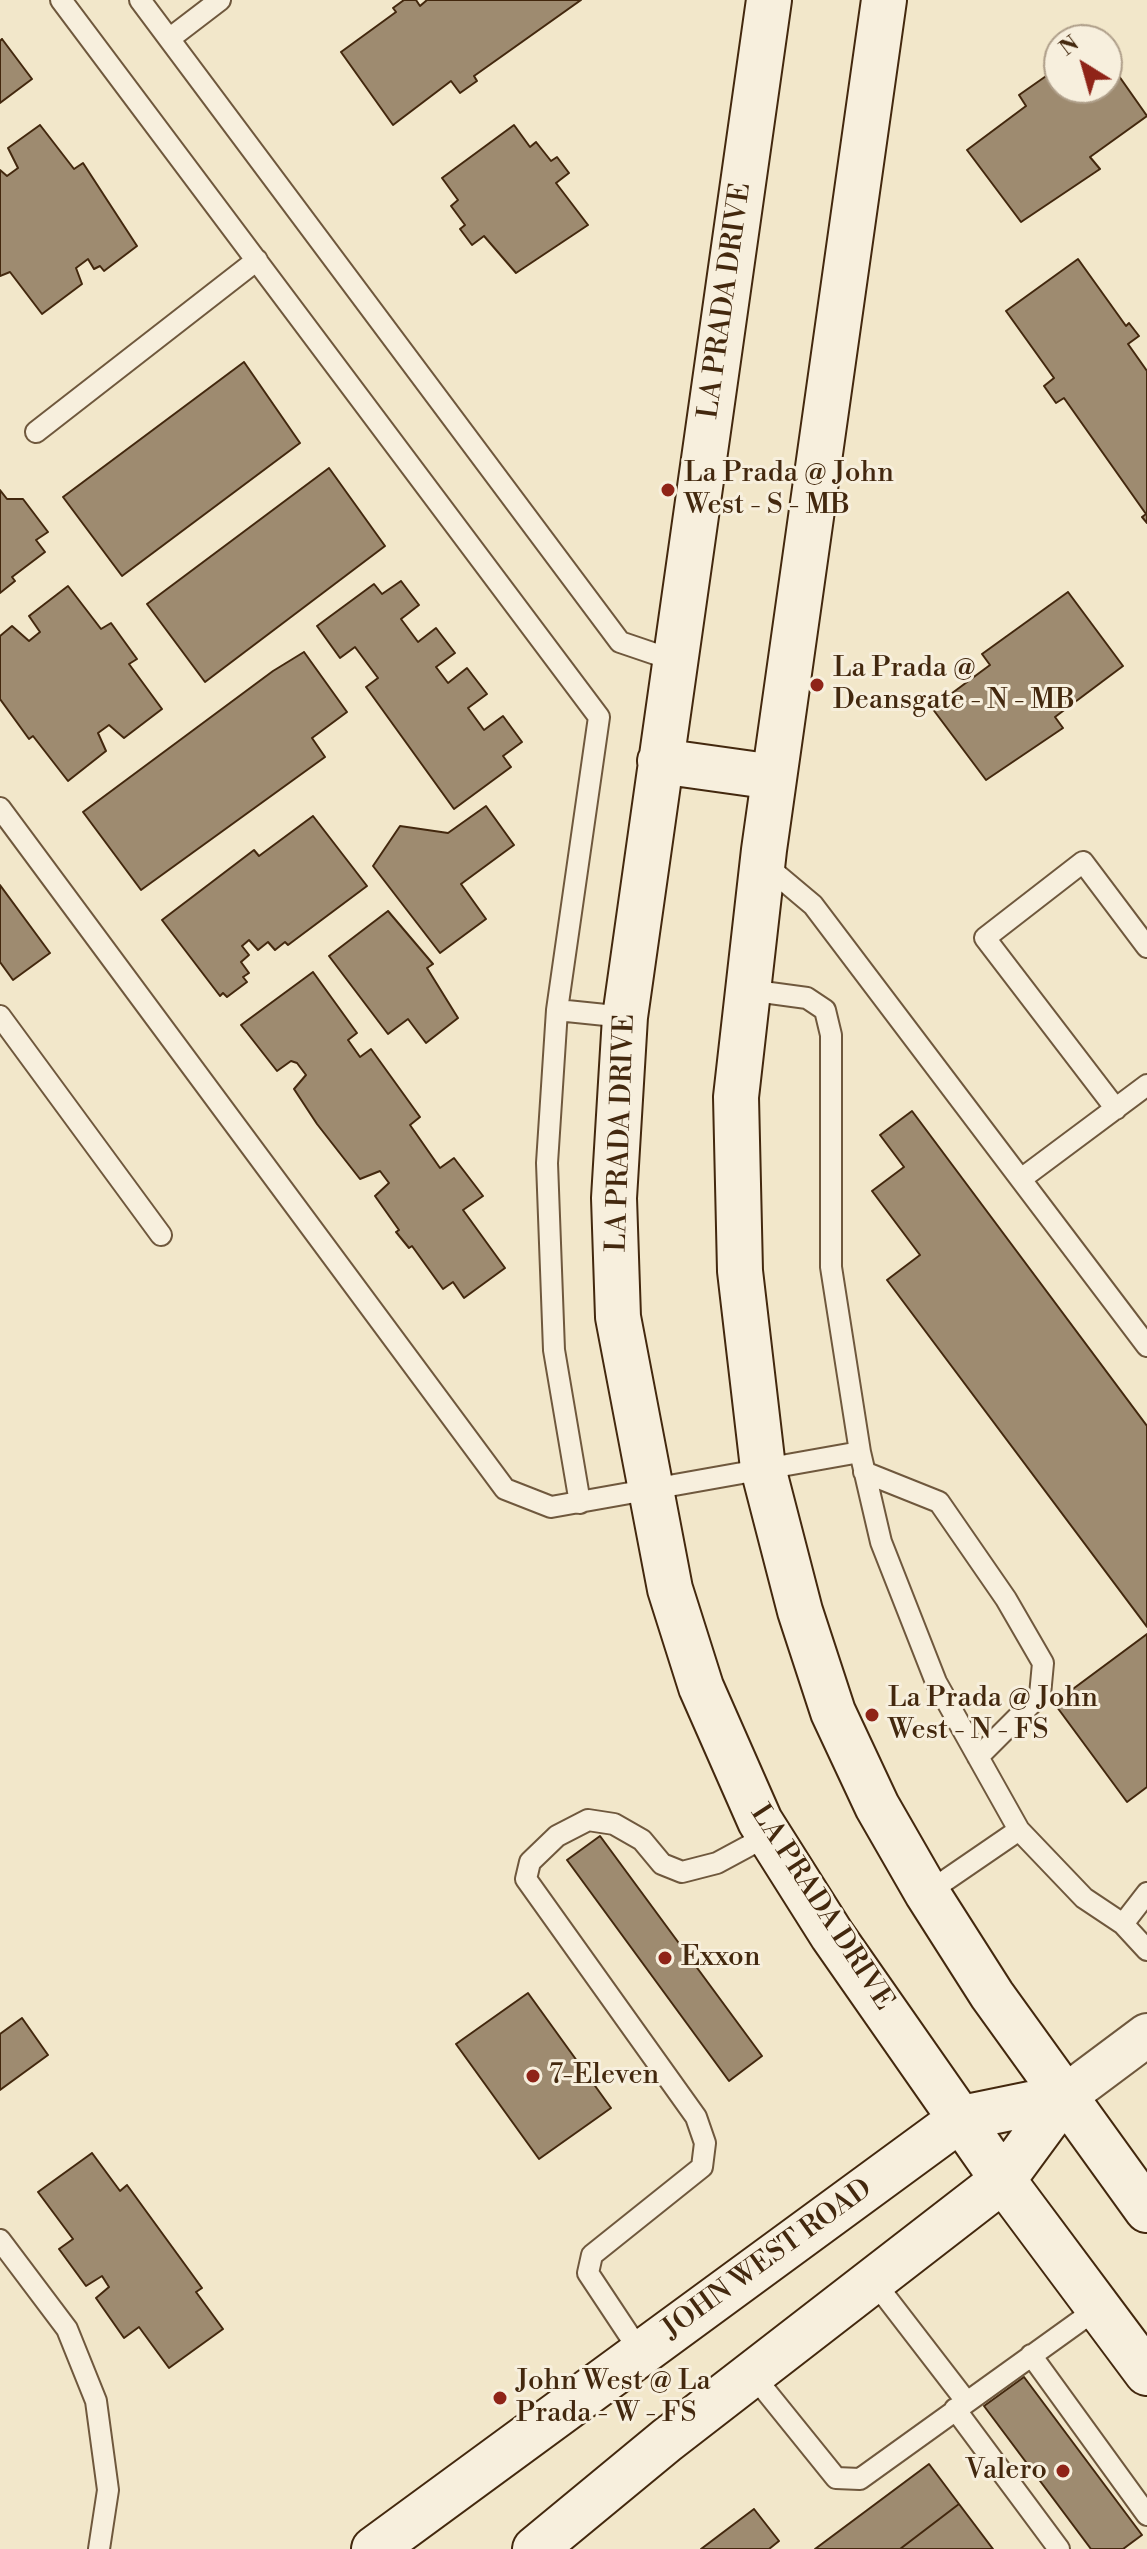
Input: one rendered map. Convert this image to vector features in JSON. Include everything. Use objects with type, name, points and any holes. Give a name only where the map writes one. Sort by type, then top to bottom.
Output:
[{"type":"main road","name":"LA PRADA DRIVE","points":[[769,0],[673,660],[625,1017],[614,1198],[618,1317],[670,1589],[701,1687],[769,1835],[832,1935],[1003,2180],[1147,2373]]},
{"type":"main road","points":[[884,0],[774,777],[736,1097],[740,1271],[763,1468],[800,1611],[833,1712],[877,1806],[927,1893],[1064,2097],[1147,2210]]},
{"type":"main road","points":[[660,761],[774,777]]},
{"type":"main road","name":"JOHN WEST ROAD","points":[[374,2549],[962,2118],[1064,2097]]},
{"type":"main road","name":"JOHN WEST ROAD","points":[[535,2549],[872,2279],[1003,2180],[1064,2097]]},
{"type":"street","name":"JOHN WEST ROAD","points":[[1064,2097],[1147,2035]]},
{"type":"lane","points":[[61,0],[599,717],[557,1010],[547,1163],[554,1350],[580,1503]]},
{"type":"lane","points":[[140,0],[620,642],[673,660]]},
{"type":"lane","points":[[169,39],[220,0]]},
{"type":"lane","points":[[36,432],[257,260]]},
{"type":"lane","points":[[0,808],[505,1489],[551,1507],[763,1468],[862,1462],[939,1502],[1006,1599],[1043,1663],[1040,1695],[978,1757]]},
{"type":"lane","points":[[1116,1109],[985,938],[1083,862],[1147,947]]},
{"type":"lane","points":[[763,863],[813,905],[1147,1346]]},
{"type":"lane","points":[[748,990],[807,998],[825,1010],[831,1035],[831,1267],[862,1462],[881,1542],[930,1668],[1019,1830],[1084,1898],[1123,1924],[1147,1950]]},
{"type":"lane","points":[[557,1010],[625,1017]]},
{"type":"lane","points":[[0,1016],[161,1235]]},
{"type":"lane","points":[[1021,1179],[1147,1085]]},
{"type":"lane","points":[[641,2353],[588,2273],[592,2255],[702,2167],[705,2143],[696,2117],[526,1879],[530,1862],[557,1836],[588,1820],[614,1824],[642,1840],[662,1864],[682,1872],[717,1863],[769,1835]]},
{"type":"lane","points":[[927,1893],[1019,1830]]},
{"type":"lane","points":[[1123,1924],[1147,1893]]},
{"type":"lane","points":[[0,2240],[67,2329],[96,2401],[108,2490],[99,2549]]},
{"type":"lane","points":[[872,2279],[1059,2549]]},
{"type":"lane","points":[[752,2374],[836,2478],[860,2479],[1098,2308]]},
{"type":"lane","points":[[1031,2355],[1147,2515]]},
{"type":"building","points":[[404,0],[416,0],[420,6],[427,0],[581,0],[474,76],[477,81],[460,93],[451,81],[393,125],[341,52],[396,12],[393,8]]},
{"type":"building","points":[[2,39],[32,79],[0,103],[0,41]]},
{"type":"building","points":[[1043,78],[1043,104],[1123,104],[1123,82],[1147,116],[1090,157],[1100,169],[1021,222],[967,150],[1026,106],[1019,95]]},
{"type":"building","points":[[40,125],[74,169],[83,163],[137,246],[104,271],[100,266],[94,269],[88,259],[76,268],[82,284],[42,314],[10,272],[0,276],[0,170],[7,176],[18,168],[8,148]]},
{"type":"building","points":[[514,125],[530,147],[536,142],[551,161],[557,157],[569,173],[556,183],[588,225],[516,273],[484,236],[472,245],[460,229],[465,225],[451,206],[458,200],[442,178]]},
{"type":"building","points":[[1078,259],[1126,326],[1129,323],[1139,336],[1128,344],[1147,371],[1147,523],[1142,517],[1146,514],[1064,398],[1056,403],[1044,386],[1054,378],[1006,311]]},
{"type":"building","points":[[244,362],[300,443],[122,576],[63,497]]},
{"type":"building","points":[[329,468],[385,546],[205,682],[147,604]]},
{"type":"building","points":[[0,490],[7,499],[23,499],[48,532],[36,540],[45,552],[12,577],[15,581],[0,593]]},
{"type":"building","points":[[401,581],[419,605],[401,619],[418,642],[436,628],[455,653],[436,667],[448,683],[467,668],[487,694],[468,708],[484,730],[503,716],[522,742],[503,756],[511,767],[454,809],[366,687],[378,678],[355,647],[340,658],[317,626],[374,584],[382,594]]},
{"type":"building","points":[[68,586],[101,629],[111,623],[137,659],[129,664],[162,709],[124,738],[109,725],[98,733],[106,751],[68,781],[33,736],[29,739],[0,699],[0,636],[12,626],[29,641],[40,632],[29,616]]},
{"type":"building","points":[[1068,592],[1123,666],[1055,717],[1063,728],[986,780],[932,708],[990,665],[982,654]]},
{"type":"building","points":[[304,652],[347,712],[312,738],[325,757],[141,890],[83,812],[273,671]]},
{"type":"building","points":[[486,806],[514,845],[461,884],[486,919],[440,953],[373,866],[400,826],[448,833]]},
{"type":"building","points":[[313,816],[367,886],[288,945],[285,942],[275,950],[268,942],[258,950],[249,940],[242,946],[249,955],[241,962],[249,973],[243,977],[247,982],[227,997],[223,993],[220,996],[162,920],[254,850],[259,856]]},
{"type":"building","points":[[0,885],[50,953],[13,980],[0,962]]},
{"type":"building","points":[[388,911],[433,964],[427,968],[458,1018],[426,1043],[408,1019],[388,1034],[329,956]]},
{"type":"building","points":[[313,972],[357,1033],[348,1040],[360,1057],[371,1049],[420,1117],[410,1125],[440,1168],[454,1158],[483,1196],[463,1210],[505,1268],[464,1298],[453,1282],[443,1289],[412,1246],[409,1248],[396,1232],[399,1230],[375,1196],[389,1183],[380,1171],[360,1179],[317,1124],[294,1089],[306,1075],[297,1063],[291,1061],[277,1071],[241,1025]]},
{"type":"building","points":[[912,1111],[1147,1426],[1147,1627],[887,1280],[920,1255],[872,1191],[904,1167],[880,1135]]},
{"type":"building","points":[[1147,1634],[1147,1787],[1127,1802],[1054,1703]]},
{"type":"building","name":"Exxon","points":[[600,1836],[762,2056],[729,2081],[567,1860]]},
{"type":"building","name":"7-Eleven","points":[[528,1993],[611,2108],[539,2159],[456,2044]]},
{"type":"building","points":[[22,2018],[48,2055],[0,2090],[0,2034]]},
{"type":"building","points":[[92,2153],[120,2191],[127,2185],[202,2288],[196,2292],[223,2329],[169,2368],[139,2327],[124,2338],[96,2298],[109,2287],[102,2276],[86,2286],[59,2249],[73,2239],[38,2192]]},
{"type":"building","name":"Valero","points":[[1024,2377],[1142,2535],[1123,2549],[1091,2549],[984,2406]]},
{"type":"building","points":[[929,2464],[959,2504],[900,2549],[815,2549]]},
{"type":"building","points":[[959,2504],[993,2549],[900,2549]]},
{"type":"building","points":[[754,2509],[779,2541],[769,2549],[701,2549]]},
{"type":"place","name":"La Prada @ John West - S - MB","points":[[668,490]]},
{"type":"place","name":"La Prada @ Deansgate - N - MB","points":[[817,685]]},
{"type":"place","name":"La Prada @ John West - N - FS","points":[[872,1715]]},
{"type":"place","name":"Exxon","points":[[665,1958]]},
{"type":"place","name":"7-Eleven","points":[[533,2076]]},
{"type":"place","name":"John West @ La Prada - W - FS","points":[[500,2398]]},
{"type":"place","name":"Valero","points":[[1063,2471]]}]
